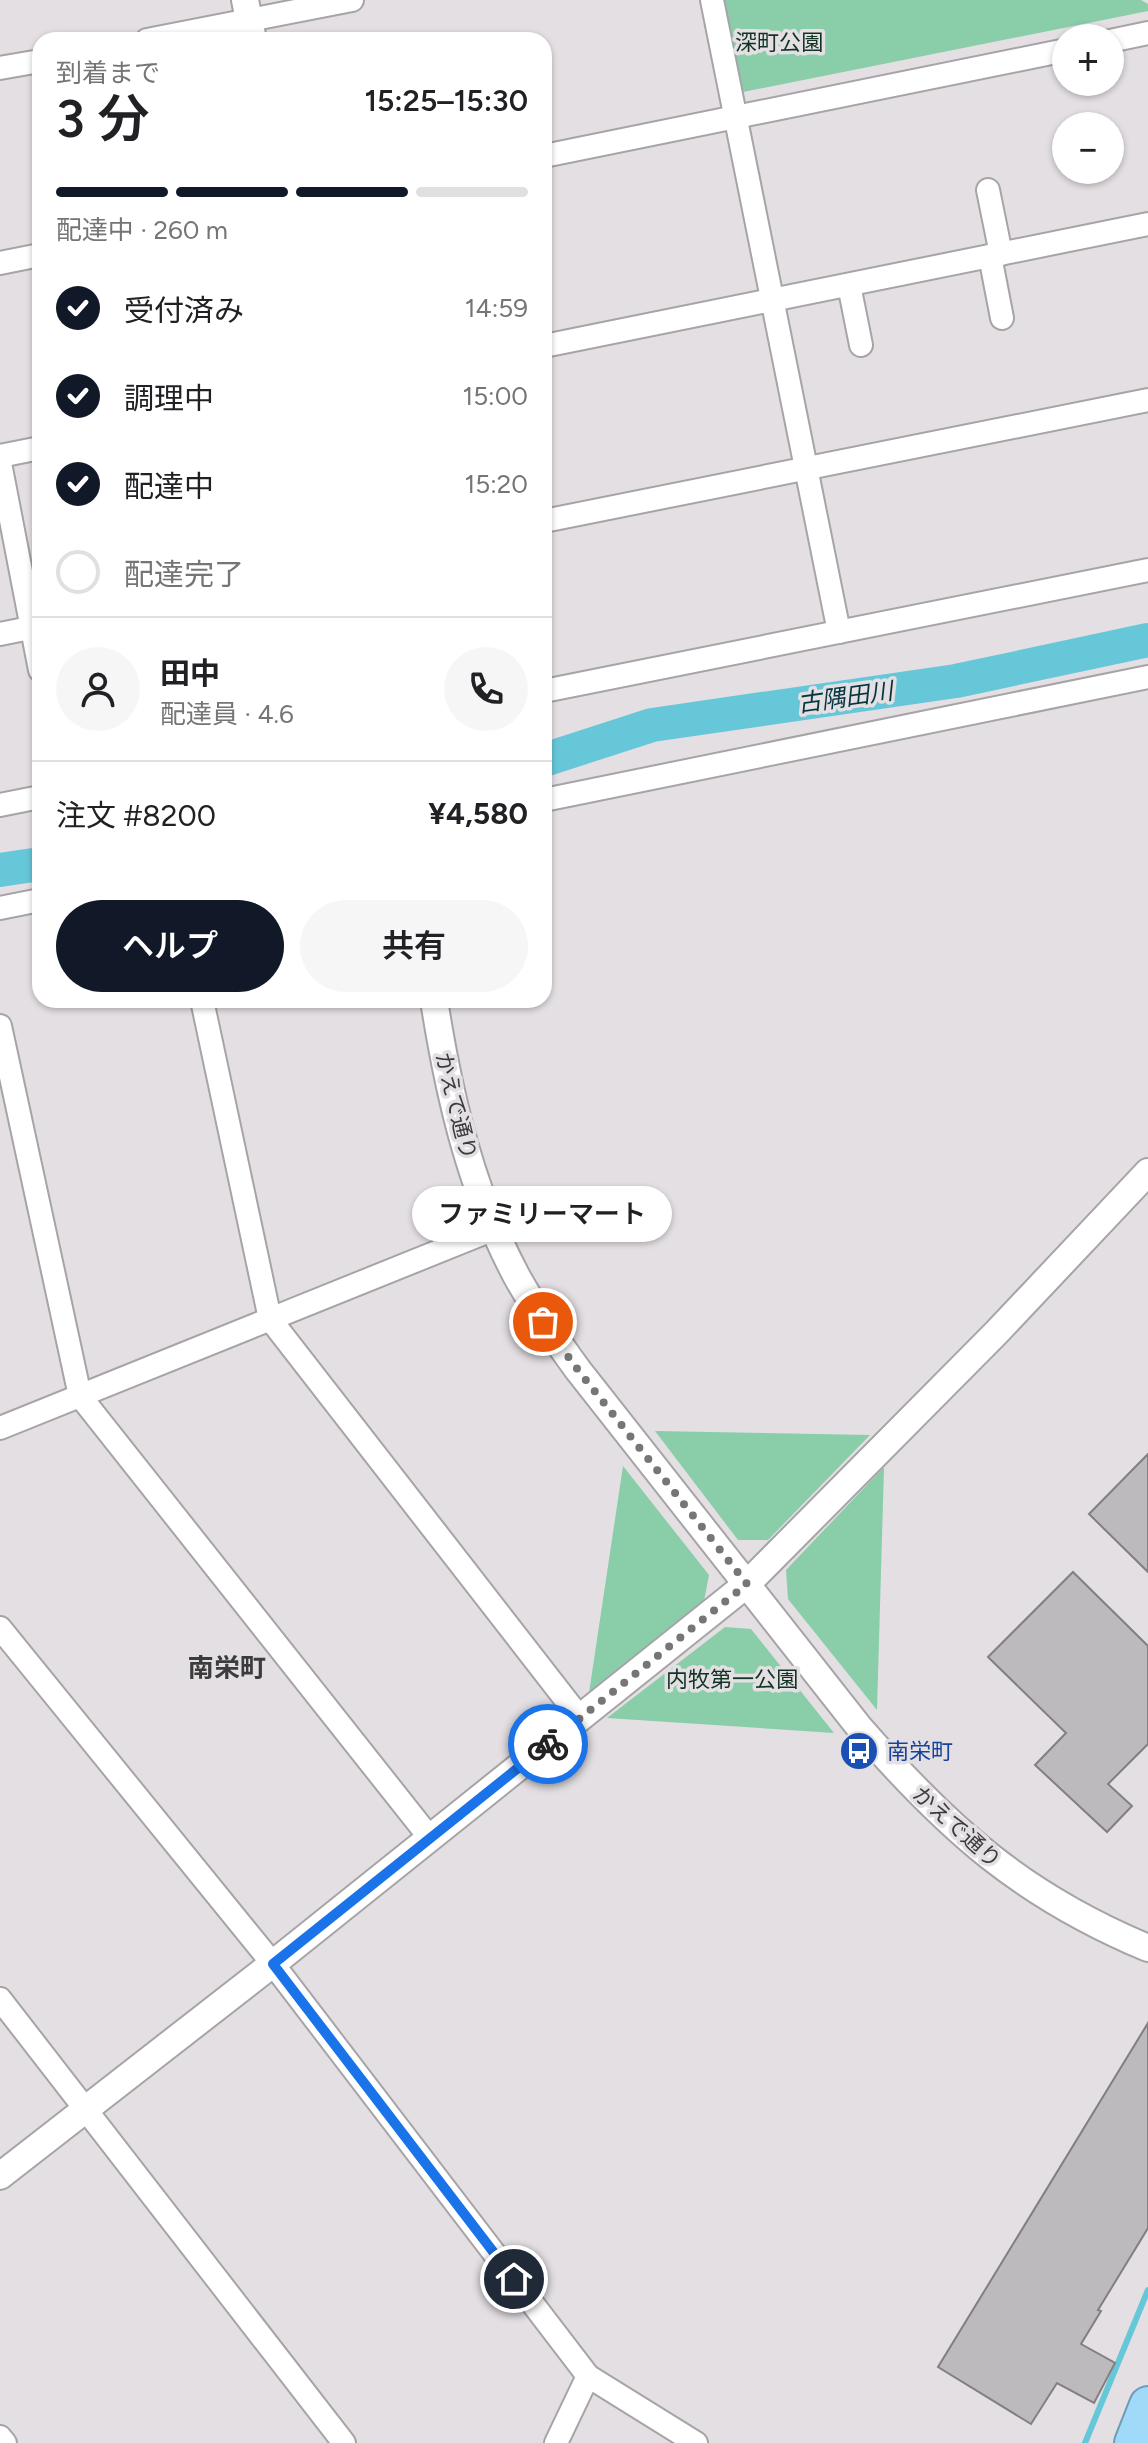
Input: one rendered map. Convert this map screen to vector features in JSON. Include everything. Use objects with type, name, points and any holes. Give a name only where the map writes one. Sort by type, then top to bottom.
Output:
[{"type":"highway","points":[[1133,2443],[1148,2405]]},
{"type":"street","points":[[188,32],[352,0]]},
{"type":"street","points":[[712,0],[839,632]]},
{"type":"street","points":[[1124,38],[1148,33]]},
{"type":"street","points":[[552,154],[1052,53]]},
{"type":"street","points":[[0,68],[32,62]]},
{"type":"street","points":[[988,190],[1002,318]]},
{"type":"street","points":[[552,344],[1148,224]]},
{"type":"street","points":[[0,263],[32,257]]},
{"type":"street","points":[[849,285],[861,345]]},
{"type":"street","points":[[552,519],[1148,400]]},
{"type":"street","points":[[0,456],[32,450]]},
{"type":"street","points":[[0,463],[32,609]]},
{"type":"street","points":[[552,689],[1148,570]]},
{"type":"street","points":[[0,634],[32,628]]},
{"type":"street","points":[[552,798],[1148,677]]},
{"type":"street","points":[[0,805],[32,799]]},
{"type":"street","points":[[0,908],[32,902]]},
{"type":"street","points":[[204,1008],[270,1319],[580,1718]]},
{"type":"street","name":"かえで通り","points":[[435,1008],[462,1138],[494,1229],[543,1322],[578,1370],[859,1727],[943,1818],[1005,1870],[1042,1895],[1148,1948]]},
{"type":"street","points":[[0,1026],[80,1396],[430,1838]]},
{"type":"street","points":[[0,2176],[273,1964],[747,1584],[996,1333],[1148,1172]]},
{"type":"street","points":[[0,1428],[494,1229]]},
{"type":"street","points":[[0,1628],[273,1964],[588,2376],[696,2443]]},
{"type":"street","points":[[0,1999],[344,2443]]},
{"type":"street","points":[[556,2443],[588,2376]]},
{"type":"street","points":[[0,2437],[5,2443]]},
{"type":"green space","name":"深町公園","points":[[722,0],[1141,0],[1148,4],[1148,11],[1083,24],[1052,24],[1052,30],[743,92]]},
{"type":"green space","points":[[655,1431],[870,1435],[768,1540],[738,1540]]},
{"type":"green space","points":[[623,1466],[709,1575],[704,1601],[589,1693]]},
{"type":"green space","points":[[884,1467],[877,1710],[788,1599],[786,1570]]},
{"type":"green space","name":"内牧第一公園","points":[[725,1627],[751,1629],[834,1733],[607,1718]]},
{"type":"building","points":[[1148,1454],[1148,1572],[1089,1514]]},
{"type":"building","points":[[1073,1572],[1148,1646],[1148,1744],[1108,1784],[1132,1806],[1107,1832],[1035,1765],[1066,1733],[988,1657]]},
{"type":"building","points":[[1148,2023],[1148,2228],[1081,2344],[1115,2363],[1094,2403],[1057,2383],[1031,2424],[938,2367]]},
{"type":"waterway","name":"古隅田川","points":[[552,757],[652,725],[956,681],[1148,640]]},
{"type":"waterway","name":"古隅田川","points":[[0,870],[32,865]]},
{"type":"waterway","points":[[1085,2443],[1148,2290]]},
{"type":"way so far","points":[[543,1322],[747,1584],[548,1744]]},
{"type":"place","name":"ファミリーマート","points":[[543,1322]]},
{"type":"place","name":"南栄町","points":[[859,1751]]},
{"type":"district","name":"南栄町","points":[[227,1668]]},
{"type":"route","points":[[514,2279],[273,1964],[548,1744]]}]
